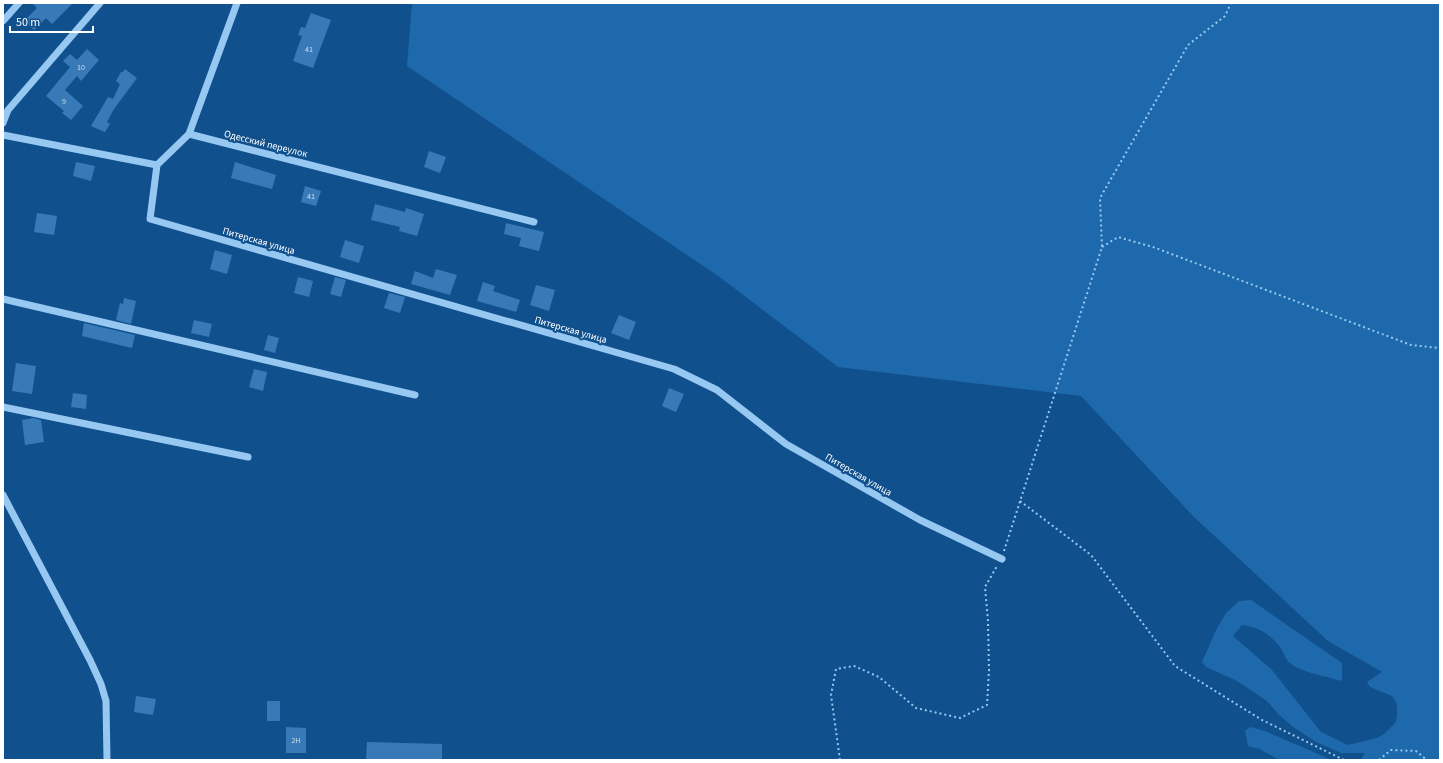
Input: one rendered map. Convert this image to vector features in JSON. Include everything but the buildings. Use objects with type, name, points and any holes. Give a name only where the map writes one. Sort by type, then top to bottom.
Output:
[{"type":"street","points":[[3,21],[19,3]]},
{"type":"street","points":[[3,123],[8,110],[100,3]]},
{"type":"street","points":[[3,135],[157,165],[189,134],[237,3]]},
{"type":"street","name":"Одесский переулок","points":[[189,134],[534,222]]},
{"type":"street","name":"Питерская улица","points":[[157,165],[150,219],[674,369],[717,390],[786,444],[920,520],[1002,559]]},
{"type":"street","points":[[3,300],[415,395]]},
{"type":"street","points":[[3,407],[248,457]]},
{"type":"street","points":[[3,495],[101,684],[106,701],[107,760]]},
{"type":"path","points":[[840,760],[831,695],[836,669],[854,666],[878,677],[916,708],[960,718],[987,705],[989,670],[984,587],[1002,559],[1102,247],[1100,198],[1188,44],[1225,16],[1231,3]]},
{"type":"path","points":[[1102,247],[1118,237],[1153,247],[1411,345],[1440,348]]},
{"type":"path","points":[[1020,501],[1091,555],[1175,666],[1262,720],[1344,760]]},
{"type":"path","points":[[1379,760],[1391,750],[1416,751],[1427,760]]},
{"type":"shaded area","points":[[412,3],[1440,3],[1440,760],[1361,760],[1365,753],[1341,753],[1316,742],[1293,727],[1279,715],[1267,701],[1237,681],[1206,667],[1202,662],[1216,630],[1226,613],[1239,601],[1251,600],[1342,663],[1342,681],[1307,672],[1294,666],[1287,660],[1282,650],[1274,640],[1259,630],[1242,625],[1233,636],[1272,670],[1321,732],[1348,745],[1377,738],[1384,734],[1395,723],[1397,716],[1397,704],[1392,696],[1370,687],[1367,682],[1382,672],[1328,641],[1194,517],[1081,396],[838,367],[721,278],[407,66]]},
{"type":"shaded area","points":[[1250,727],[1265,731],[1332,760],[1279,760],[1260,749],[1248,746],[1245,731]]}]
